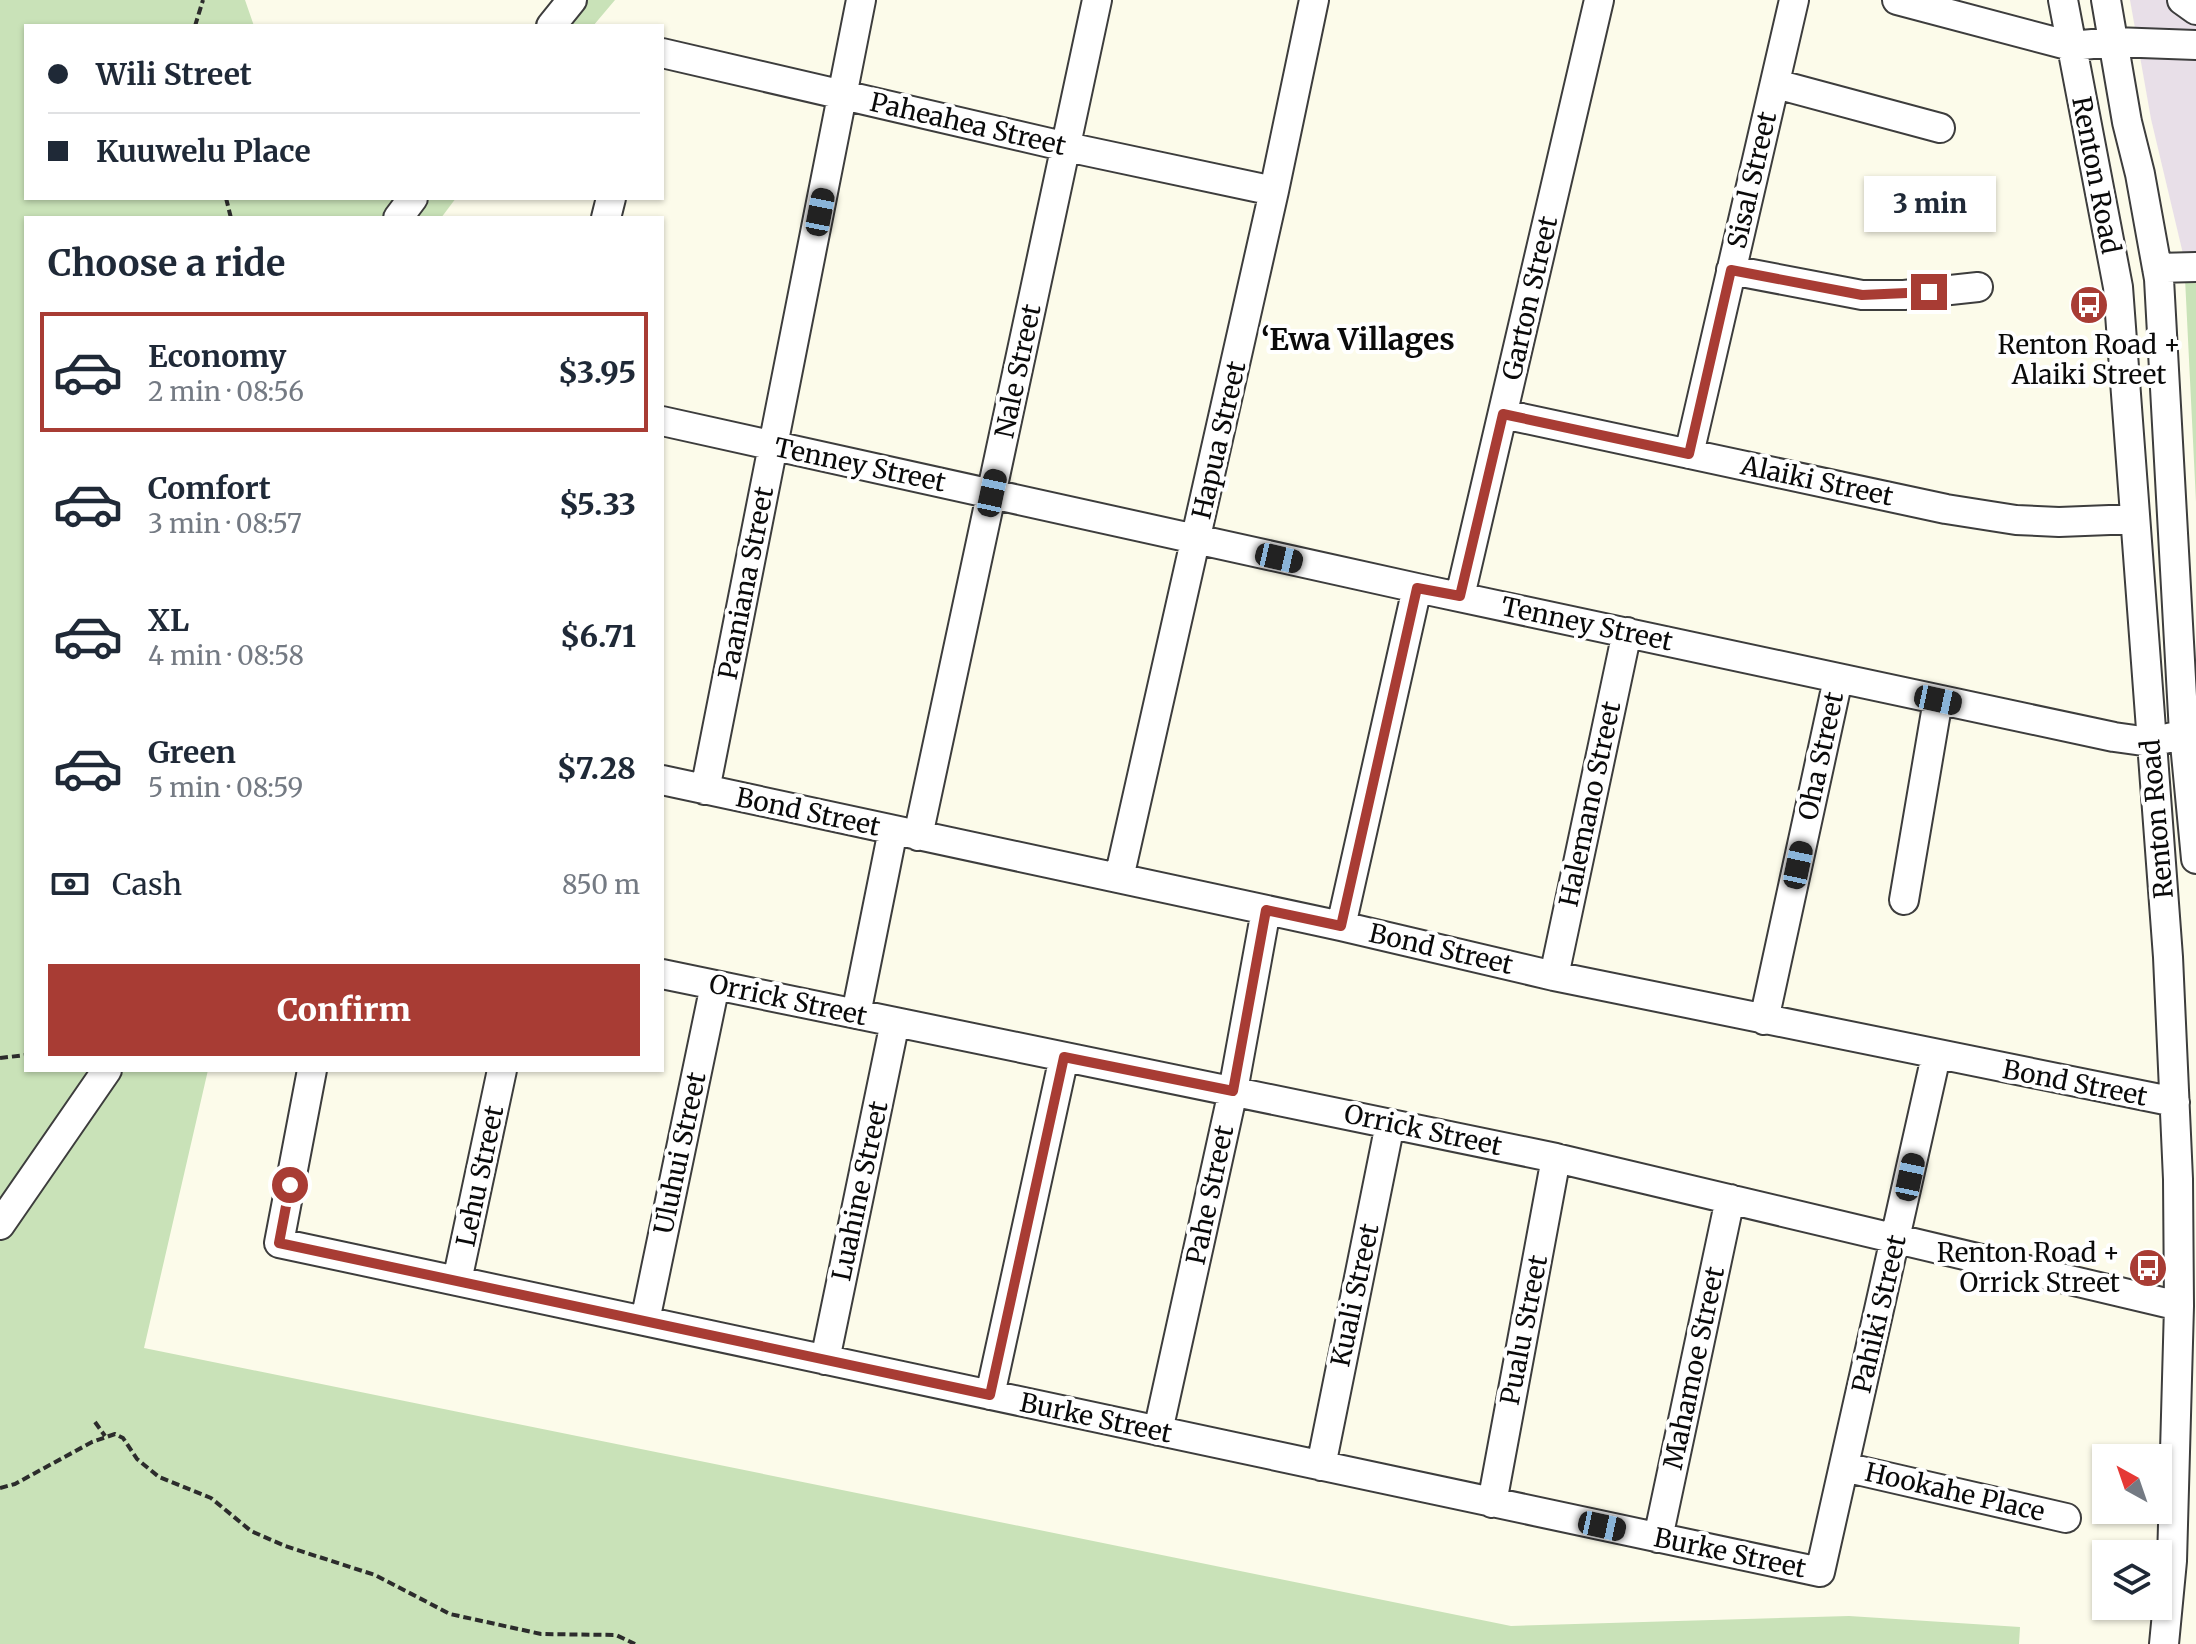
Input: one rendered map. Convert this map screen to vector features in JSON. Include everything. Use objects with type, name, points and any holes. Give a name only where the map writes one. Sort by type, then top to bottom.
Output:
[{"type":"street","points":[[553,24],[572,0]]},
{"type":"street","name":"Paaniana Street","points":[[705,790],[861,0]]},
{"type":"street","name":"Nale Street","points":[[856,1014],[906,833],[992,493],[1097,0]]},
{"type":"street","name":"Hapua Street","points":[[1119,878],[1314,0]]},
{"type":"street","name":"Garton Street","points":[[1460,596],[1599,0]]},
{"type":"street","name":"Sisal Street","points":[[1689,454],[1794,0]]},
{"type":"street","points":[[1897,0],[2071,46],[2114,42],[2196,45]]},
{"type":"street","name":"Renton Road","points":[[2063,0],[2118,287],[2168,957],[2175,1102],[2179,1306],[2172,1561],[2164,1644]]},
{"type":"street","name":"Renton Road","points":[[2106,0],[2157,268],[2196,859]]},
{"type":"street","points":[[2182,0],[2196,10]]},
{"type":"street","name":"Paheahea Street","points":[[664,53],[1067,147],[1274,191]]},
{"type":"street","points":[[1776,84],[1940,128]]},
{"type":"street","points":[[2157,268],[2196,267]]},
{"type":"street","points":[[1731,270],[1862,295],[1904,295],[1978,287]]},
{"type":"street","name":"Alaiki Street","points":[[1503,414],[1946,509],[2016,520],[2135,519]]},
{"type":"street","name":"Tenney Street","points":[[664,421],[1938,700],[2150,742],[2190,732]]},
{"type":"street","points":[[1341,926],[1417,588]]},
{"type":"street","name":"Halemano Street","points":[[1554,976],[1627,632]]},
{"type":"street","name":"Oha Street","points":[[1764,1020],[1838,679]]},
{"type":"street","points":[[1904,900],[1938,700]]},
{"type":"street","name":"Bond Street","points":[[664,780],[1341,926],[1554,976],[1855,1036],[1936,1056],[2175,1102]]},
{"type":"street","name":"Pahe Street","points":[[1158,1431],[1233,1091],[1266,910]]},
{"type":"street","name":"Orrick Street","points":[[664,974],[1556,1158],[2179,1306]]},
{"type":"street","name":"Uluhui Street","points":[[645,1321],[715,985]]},
{"type":"street","name":"Luahine Street","points":[[825,1360],[895,1022]]},
{"type":"street","name":"Pahiki Street","points":[[1820,1572],[1936,1056]]},
{"type":"street","points":[[990,1395],[1064,1057]]},
{"type":"street","points":[[0,1225],[106,1072]]},
{"type":"street","name":"Burke Street","points":[[312,1072],[279,1243],[1820,1572]]},
{"type":"street","name":"Lehu Street","points":[[457,1281],[502,1072]]},
{"type":"street","name":"Kuali Street","points":[[1321,1466],[1390,1124]]},
{"type":"street","name":"Pualu Street","points":[[1492,1503],[1556,1158]]},
{"type":"street","name":"Mahamoe Street","points":[[1658,1538],[1730,1199]]},
{"type":"street","name":"Hookahe Place","points":[[1844,1467],[2066,1518]]},
{"type":"path","points":[[196,24],[203,0]]},
{"type":"path","points":[[0,1058],[24,1055]]},
{"type":"path","points":[[95,1422],[105,1436]]},
{"type":"path","points":[[0,1488],[15,1484],[105,1436],[115,1434],[123,1438],[147,1469],[171,1483],[211,1498],[251,1531],[285,1546],[375,1575],[450,1614],[541,1634],[616,1635],[635,1644]]},
{"type":"shaded area","points":[[2130,0],[2196,0],[2196,258],[2184,258],[2151,119]]},
{"type":"green space","points":[[0,0],[245,0],[253,24],[24,24],[24,200],[454,200],[442,216],[24,216],[24,1072],[208,1072],[144,1348],[1511,1626],[1849,1616],[2020,1627],[2019,1644],[0,1644]]},
{"type":"green space","points":[[554,0],[615,0],[595,24],[535,24]]},
{"type":"green space","points":[[2184,258],[2196,258],[2196,502]]},
{"type":"place","name":"Renton Road + Alaiki Street","points":[[2089,305]]},
{"type":"place","name":"Renton Road + Orrick Street","points":[[2148,1268]]},
{"type":"district","name":"‘Ewa Villages","points":[[1358,340]]},
{"type":"route","points":[[290,1185],[279,1243],[990,1395],[1064,1057],[1233,1091],[1266,910],[1341,926],[1417,588],[1460,596],[1503,414],[1689,454],[1731,270],[1862,295],[1929,292]]}]
